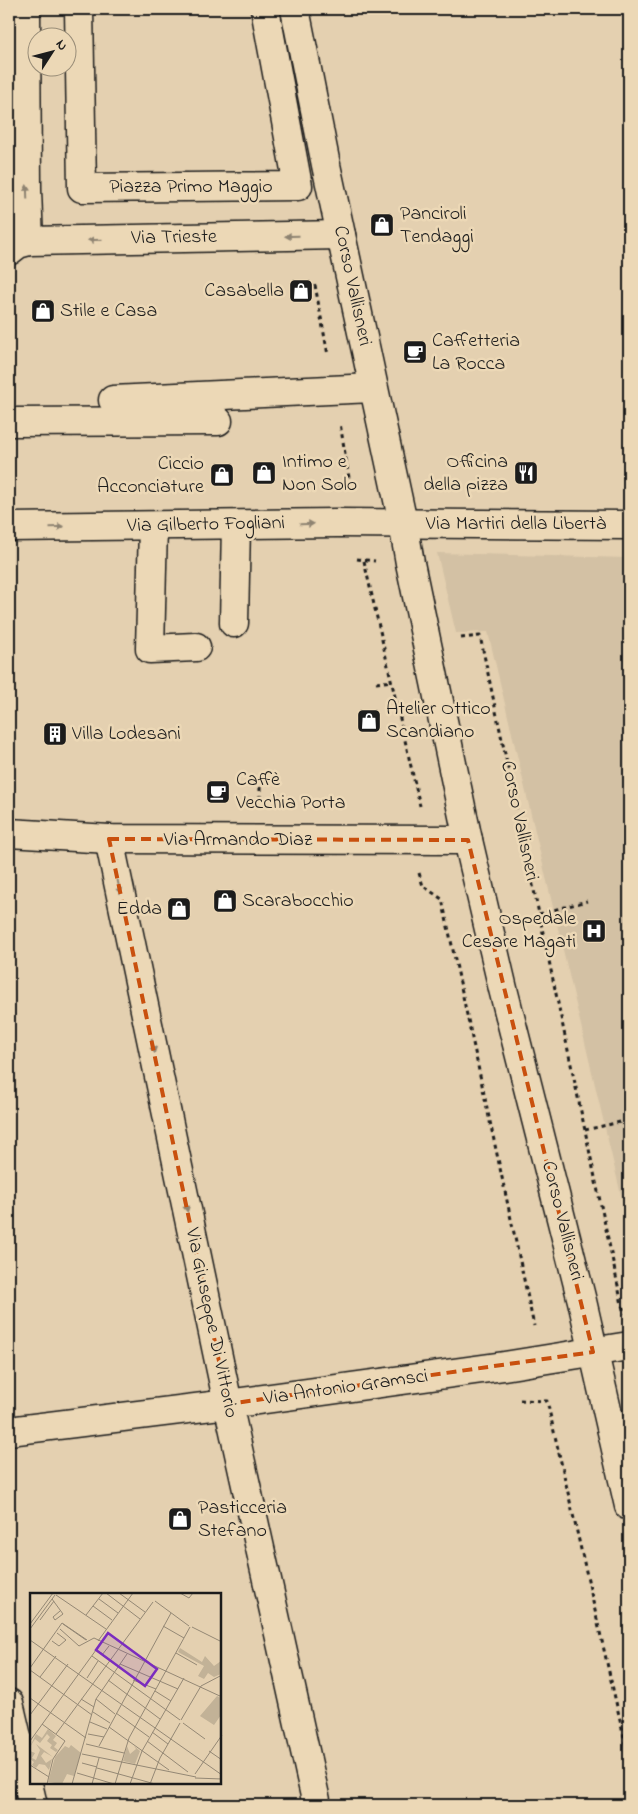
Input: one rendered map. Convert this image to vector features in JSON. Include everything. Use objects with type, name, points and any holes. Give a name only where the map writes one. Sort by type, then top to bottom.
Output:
[{"type":"street","points":[[16,248],[27,190],[26,9]]},
{"type":"street","name":"Piazza Primo Maggio","points":[[79,9],[82,188],[298,186],[265,9]]},
{"type":"street","name":"Corso Vallisneri","points":[[295,9],[468,840],[503,988],[582,1301],[629,1506]]},
{"type":"street","name":"Via Trieste","points":[[16,248],[341,235]]},
{"type":"street","points":[[113,400],[373,388]]},
{"type":"street","points":[[9,422],[218,422]]},
{"type":"street","name":"Via Gilberto Fogliani","points":[[9,527],[403,523]]},
{"type":"street","name":"Via Martiri della Libertà","points":[[403,523],[629,525]]},
{"type":"street","points":[[234,623],[236,525]]},
{"type":"street","points":[[153,526],[150,649],[196,648]]},
{"type":"street","name":"Via Armando Diaz","points":[[9,833],[109,839],[468,840]]},
{"type":"street","name":"Via Giuseppe Di Vittorio","points":[[109,839],[228,1404],[317,1805]]},
{"type":"street","name":"Via Antonio Gramsci","points":[[9,1431],[228,1404],[504,1366],[593,1352],[628,1335]]},
{"type":"street","points":[[9,1703],[33,1805]]},
{"type":"path","points":[[354,559],[410,563]]},
{"type":"path","points":[[364,561],[422,815],[412,822],[409,840],[423,886],[442,899],[536,1333]]},
{"type":"path","name":"Corso Vallisneri","points":[[452,639],[480,636],[628,1335]]},
{"type":"path","points":[[376,683],[392,681]]},
{"type":"path","points":[[260,780],[260,808]]},
{"type":"path","points":[[539,914],[587,901]]},
{"type":"path","points":[[585,1130],[629,1120]]},
{"type":"path","points":[[622,1307],[629,1306]]},
{"type":"path","points":[[504,1366],[511,1399],[547,1401],[629,1759]]},
{"type":"highlighted area","points":[[109,839],[468,840],[593,1352],[228,1404]]},
{"type":"shaded area","name":"Ospedale Cesare Magati","points":[[437,553],[629,558],[629,1229],[488,632],[456,633]]},
{"type":"place","name":"Panciroli Tendaggi","points":[[382,225]]},
{"type":"place","name":"Casabella","points":[[301,291]]},
{"type":"place","name":"Stile e Casa","points":[[43,311]]},
{"type":"place","name":"Caffetteria La Rocca","points":[[415,352]]},
{"type":"place","name":"Intimo e Non Solo","points":[[264,473]]},
{"type":"place","name":"Officina della pizza","points":[[526,473]]},
{"type":"place","name":"Ciccio Acconciature","points":[[222,475]]},
{"type":"place","name":"Atelier Ottico Scandiano","points":[[369,721]]},
{"type":"place","name":"Villa Lodesani","points":[[55,734]]},
{"type":"place","name":"Caffè Vecchia Porta","points":[[218,792]]},
{"type":"place","name":"Scarabocchio","points":[[225,901]]},
{"type":"place","name":"Edda","points":[[179,909]]},
{"type":"place","name":"Ospedale Cesare Magati","points":[[594,931]]},
{"type":"place","name":"Pasticceria Stefano","points":[[180,1519]]}]
